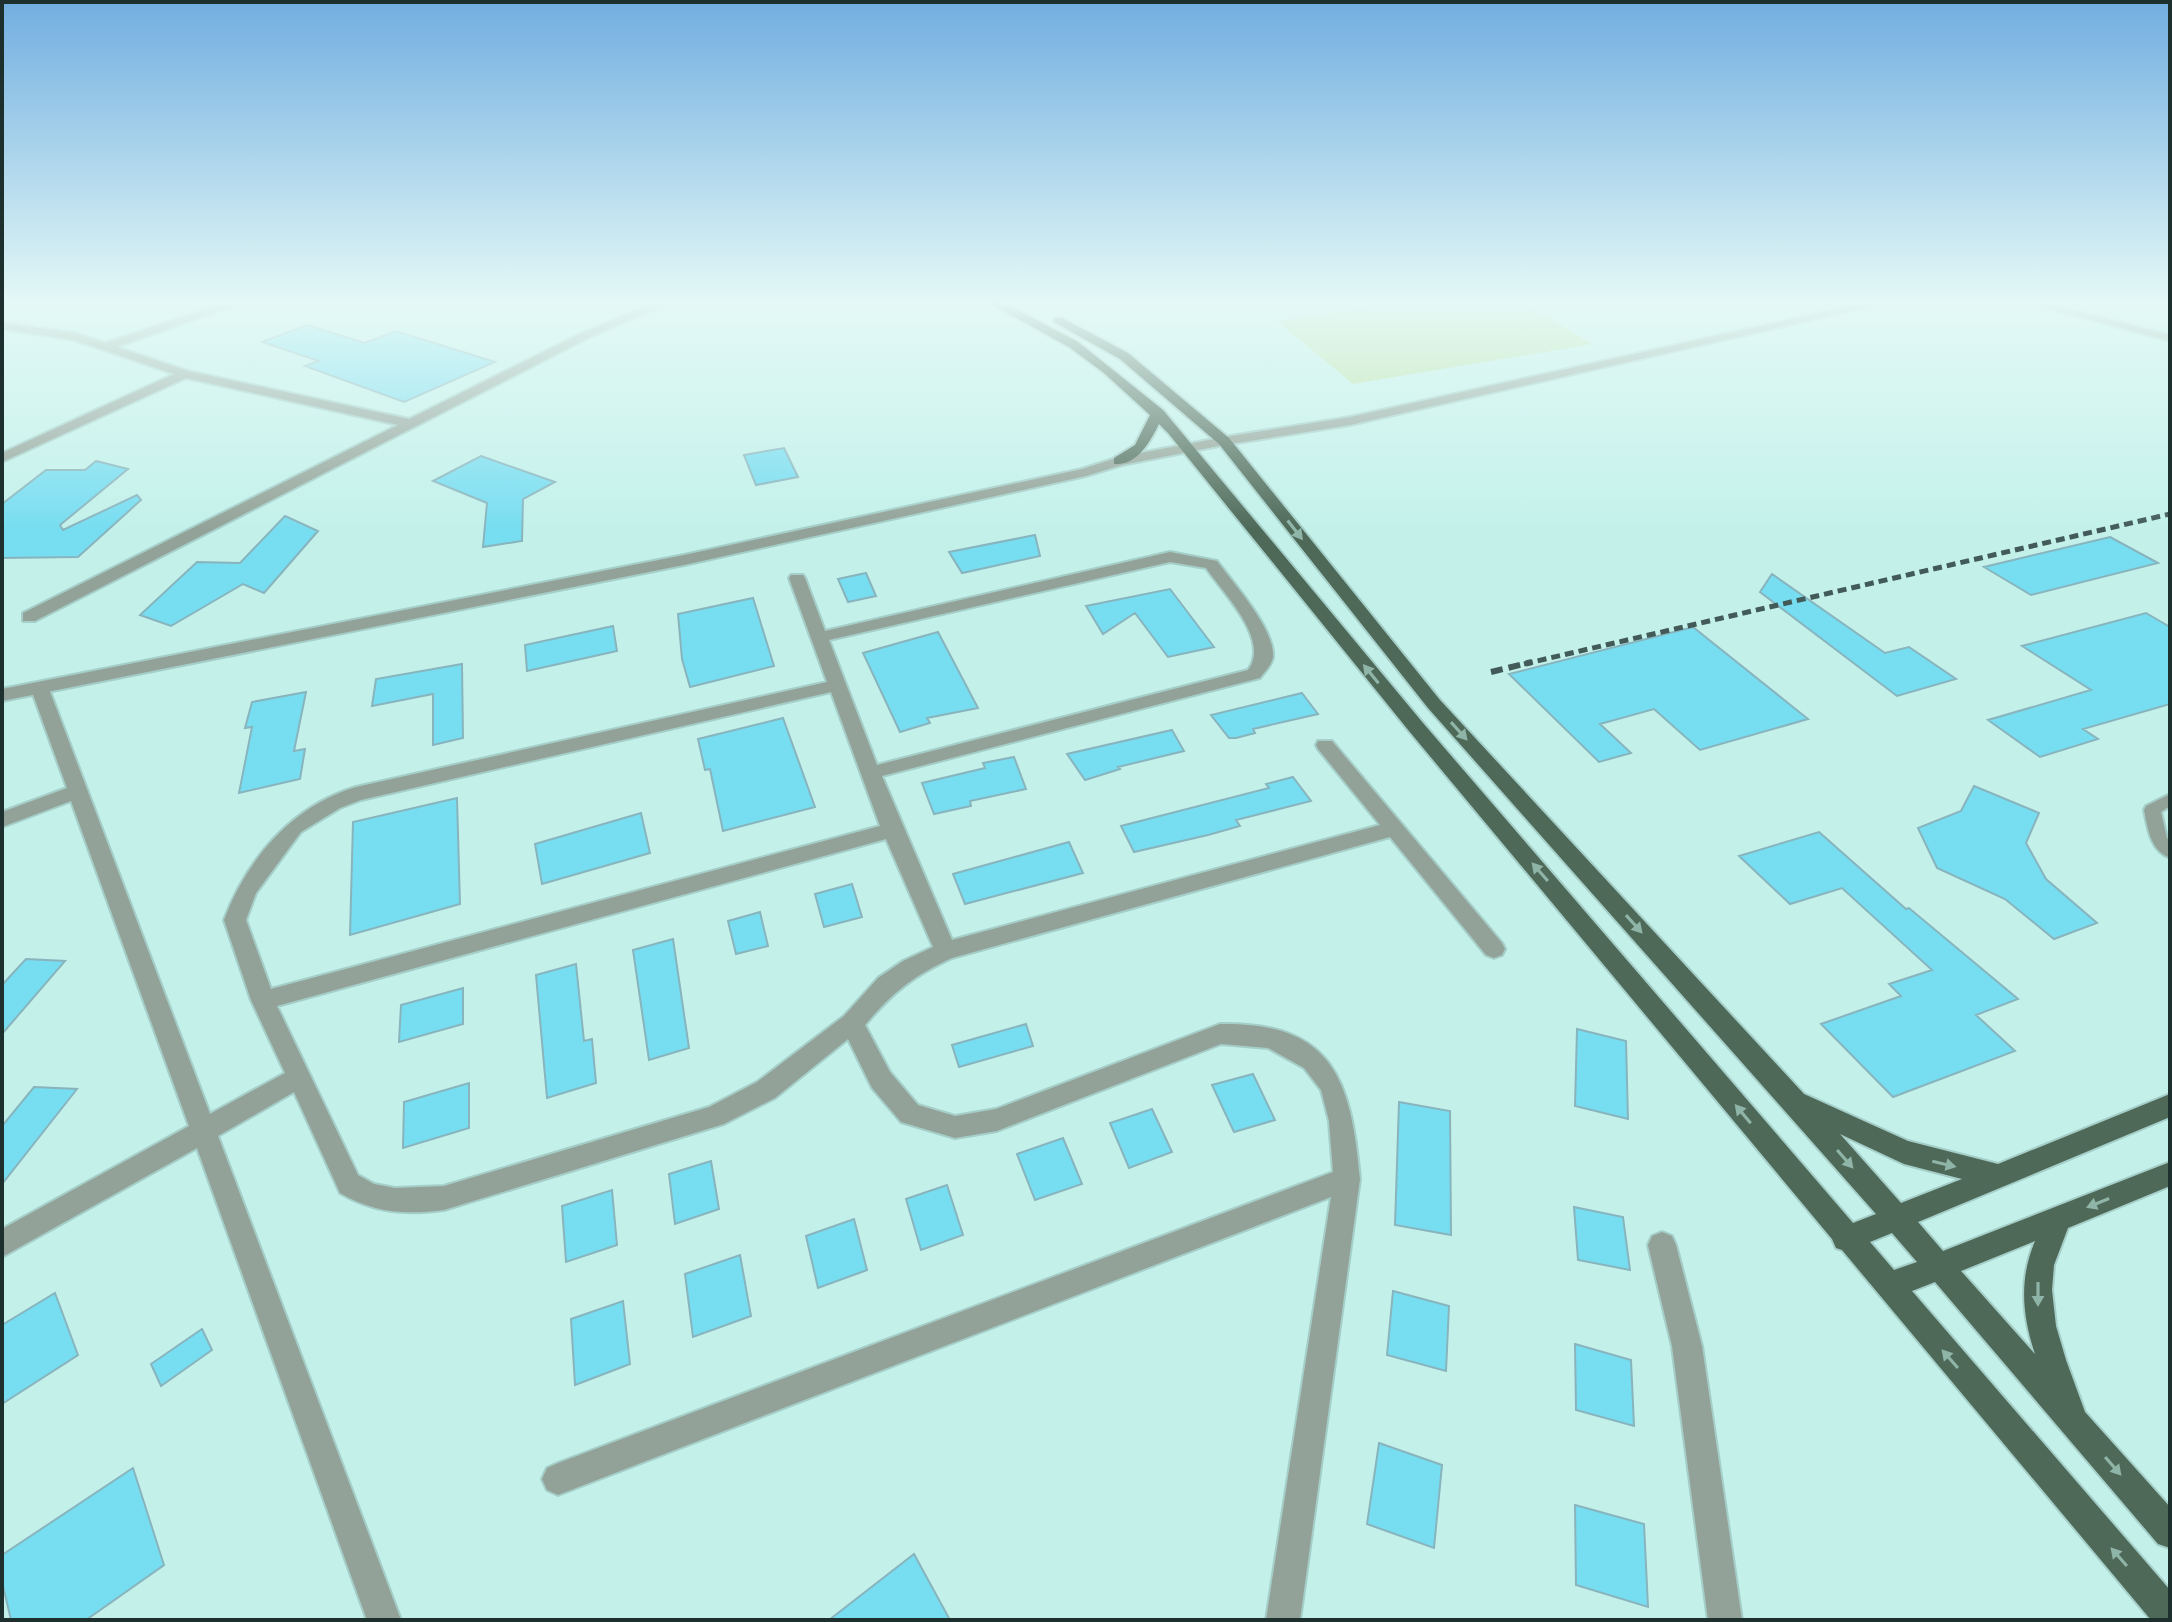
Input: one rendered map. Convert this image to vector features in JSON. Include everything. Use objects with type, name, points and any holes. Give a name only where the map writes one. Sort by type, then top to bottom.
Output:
[{"type":"main road","points":[[1123,379],[1195,453],[1383,689],[1846,1239],[2170,1616]]},
{"type":"main road","points":[[1156,379],[1228,447],[1434,704],[1795,1101],[2170,1532]]},
{"type":"main road","points":[[1119,461],[1140,447],[1158,413]]},
{"type":"main road","points":[[1795,1101],[1904,1152],[1995,1175]]},
{"type":"main road","points":[[1846,1239],[2170,1105]]},
{"type":"main road","points":[[1888,1287],[2170,1174]]},
{"type":"main road","points":[[2058,1219],[2040,1268],[2036,1296],[2045,1344],[2078,1425]]},
{"type":"street","points":[[2,458],[175,379]]},
{"type":"street","points":[[206,379],[412,424]]},
{"type":"street","points":[[29,617],[501,379]]},
{"type":"street","points":[[2,695],[669,563],[1086,472],[1228,447],[1540,379]]},
{"type":"street","points":[[1086,472],[1119,461],[1195,453]]},
{"type":"street","points":[[819,637],[1170,557],[1211,564],[1262,639],[1264,661],[1254,674],[870,773]]},
{"type":"street","points":[[797,578],[892,830],[946,951]]},
{"type":"street","points":[[837,685],[356,794],[333,803],[294,827],[246,890],[235,920],[263,1000],[349,1184],[369,1197],[400,1203],[444,1198],[715,1116],[766,1090],[852,1023],[886,985],[911,967],[946,951],[1395,828]]},
{"type":"street","points":[[40,689],[75,792],[384,1620]]},
{"type":"street","points":[[1325,745],[1494,949]]},
{"type":"street","points":[[2,820],[75,792]]},
{"type":"street","points":[[263,1000],[892,830]]},
{"type":"street","points":[[852,1023],[881,1080],[910,1114],[955,1127],[997,1120],[1220,1034],[1249,1032],[1274,1039],[1310,1059],[1331,1085],[1341,1124],[1347,1179],[1283,1620]]},
{"type":"street","points":[[2,1244],[297,1078]]},
{"type":"street","points":[[558,1479],[1347,1179]]},
{"type":"street","points":[[1662,1245],[1687,1346],[1725,1620]]},
{"type":"lane","points":[[2170,799],[2152,810],[2159,840],[2170,852]]},
{"type":"green space","points":[[1347,379],[1385,379],[1353,384]]},
{"type":"building","points":[[340,379],[457,379],[404,402]]},
{"type":"building","points":[[784,448],[798,477],[756,485],[744,455]]},
{"type":"building","points":[[481,456],[555,482],[523,499],[522,541],[483,547],[487,503],[433,481]]},
{"type":"building","points":[[96,461],[128,469],[60,525],[63,530],[137,495],[141,500],[78,557],[2,558],[2,504],[46,470],[85,470]]},
{"type":"building","points":[[285,516],[318,531],[264,593],[243,584],[171,626],[140,615],[197,562],[240,563]]},
{"type":"building","points":[[1035,535],[1040,556],[962,573],[949,552]]},
{"type":"building","points":[[2110,537],[2158,563],[2031,595],[1984,567]]},
{"type":"building","points":[[866,573],[876,596],[848,602],[838,579]]},
{"type":"building","points":[[1772,574],[1885,653],[1909,647],[1956,679],[1897,696],[1760,592]]},
{"type":"building","points":[[1170,589],[1214,647],[1168,657],[1135,613],[1103,634],[1086,606]]},
{"type":"building","points":[[753,598],[774,666],[690,687],[682,659],[678,614]]},
{"type":"building","points":[[2146,613],[2170,627],[2170,704],[2083,729],[2098,739],[2040,757],[1988,720],[2091,690],[2022,646]]},
{"type":"building","points":[[613,626],[617,651],[527,671],[525,645]]},
{"type":"building","points":[[1693,627],[1808,719],[1700,750],[1654,709],[1600,724],[1631,753],[1599,762],[1509,674]]},
{"type":"building","points":[[938,632],[978,708],[927,718],[930,723],[900,732],[863,653]]},
{"type":"building","points":[[462,664],[463,738],[433,745],[433,694],[372,706],[376,679]]},
{"type":"building","points":[[306,692],[294,751],[305,749],[300,779],[239,793],[252,727],[245,728],[252,702]]},
{"type":"building","points":[[1302,693],[1318,714],[1253,729],[1255,733],[1236,738],[1229,738],[1211,715]]},
{"type":"building","points":[[783,718],[815,807],[723,831],[710,769],[705,770],[698,739]]},
{"type":"building","points":[[1172,730],[1184,751],[1118,767],[1120,769],[1085,780],[1067,754]]},
{"type":"building","points":[[1014,757],[1026,789],[970,801],[971,806],[934,814],[922,783],[985,768],[983,763]]},
{"type":"building","points":[[1293,777],[1311,801],[1236,820],[1240,826],[1134,852],[1121,826],[1269,788],[1266,784]]},
{"type":"building","points":[[1974,786],[2039,813],[2026,843],[2046,879],[2097,923],[2054,939],[2005,899],[1937,868],[1918,828],[1961,811]]},
{"type":"building","points":[[457,798],[460,904],[350,935],[353,822]]},
{"type":"building","points":[[641,813],[650,853],[542,884],[535,844]]},
{"type":"building","points":[[1819,832],[1906,909],[1909,908],[2018,999],[1976,1015],[2015,1051],[1893,1097],[1821,1024],[1901,996],[1889,984],[1932,970],[1842,888],[1790,904],[1739,856]]},
{"type":"building","points":[[1069,842],[1083,873],[965,904],[953,874]]},
{"type":"building","points":[[852,884],[862,917],[824,927],[815,894]]},
{"type":"building","points":[[760,912],[768,946],[736,954],[728,921]]},
{"type":"building","points":[[673,939],[689,1048],[649,1060],[633,950]]},
{"type":"building","points":[[26,959],[65,961],[2,1034],[2,985]]},
{"type":"building","points":[[576,964],[584,1041],[592,1039],[596,1083],[547,1098],[536,975]]},
{"type":"building","points":[[463,988],[463,1024],[399,1042],[401,1005]]},
{"type":"building","points":[[1026,1024],[1033,1046],[959,1067],[952,1045]]},
{"type":"building","points":[[1577,1029],[1626,1041],[1628,1119],[1575,1106]]},
{"type":"building","points":[[1253,1074],[1275,1120],[1234,1132],[1212,1085]]},
{"type":"building","points":[[469,1083],[469,1128],[403,1148],[404,1102]]},
{"type":"building","points":[[34,1087],[77,1089],[2,1184],[2,1126]]},
{"type":"building","points":[[1399,1102],[1450,1111],[1451,1235],[1395,1225]]},
{"type":"building","points":[[1152,1109],[1172,1152],[1129,1168],[1110,1123]]},
{"type":"building","points":[[1063,1138],[1082,1184],[1035,1200],[1017,1154]]},
{"type":"building","points":[[711,1161],[719,1209],[675,1224],[669,1174]]},
{"type":"building","points":[[947,1185],[963,1235],[921,1250],[906,1199]]},
{"type":"building","points":[[612,1190],[617,1245],[566,1262],[562,1206]]},
{"type":"building","points":[[1574,1207],[1623,1217],[1630,1270],[1578,1260]]},
{"type":"building","points":[[854,1219],[867,1270],[818,1288],[806,1236]]},
{"type":"building","points":[[740,1255],[751,1316],[693,1337],[685,1274]]},
{"type":"building","points":[[1393,1291],[1449,1306],[1446,1371],[1387,1355]]},
{"type":"building","points":[[55,1293],[78,1355],[2,1404],[2,1325]]},
{"type":"building","points":[[623,1301],[630,1364],[575,1385],[571,1319]]},
{"type":"building","points":[[202,1329],[212,1350],[161,1386],[151,1364]]},
{"type":"building","points":[[1575,1344],[1631,1360],[1634,1426],[1576,1410]]},
{"type":"building","points":[[1379,1443],[1442,1465],[1434,1548],[1367,1524]]},
{"type":"building","points":[[133,1468],[164,1565],[86,1620],[11,1620],[2,1582],[2,1555]]},
{"type":"building","points":[[1575,1505],[1644,1524],[1648,1607],[1576,1585]]},
{"type":"building","points":[[914,1554],[950,1620],[829,1620]]},
{"type":"railway","points":[[1524,664],[2170,514]]},
{"type":"railway","points":[[1491,672],[1532,662]]}]
